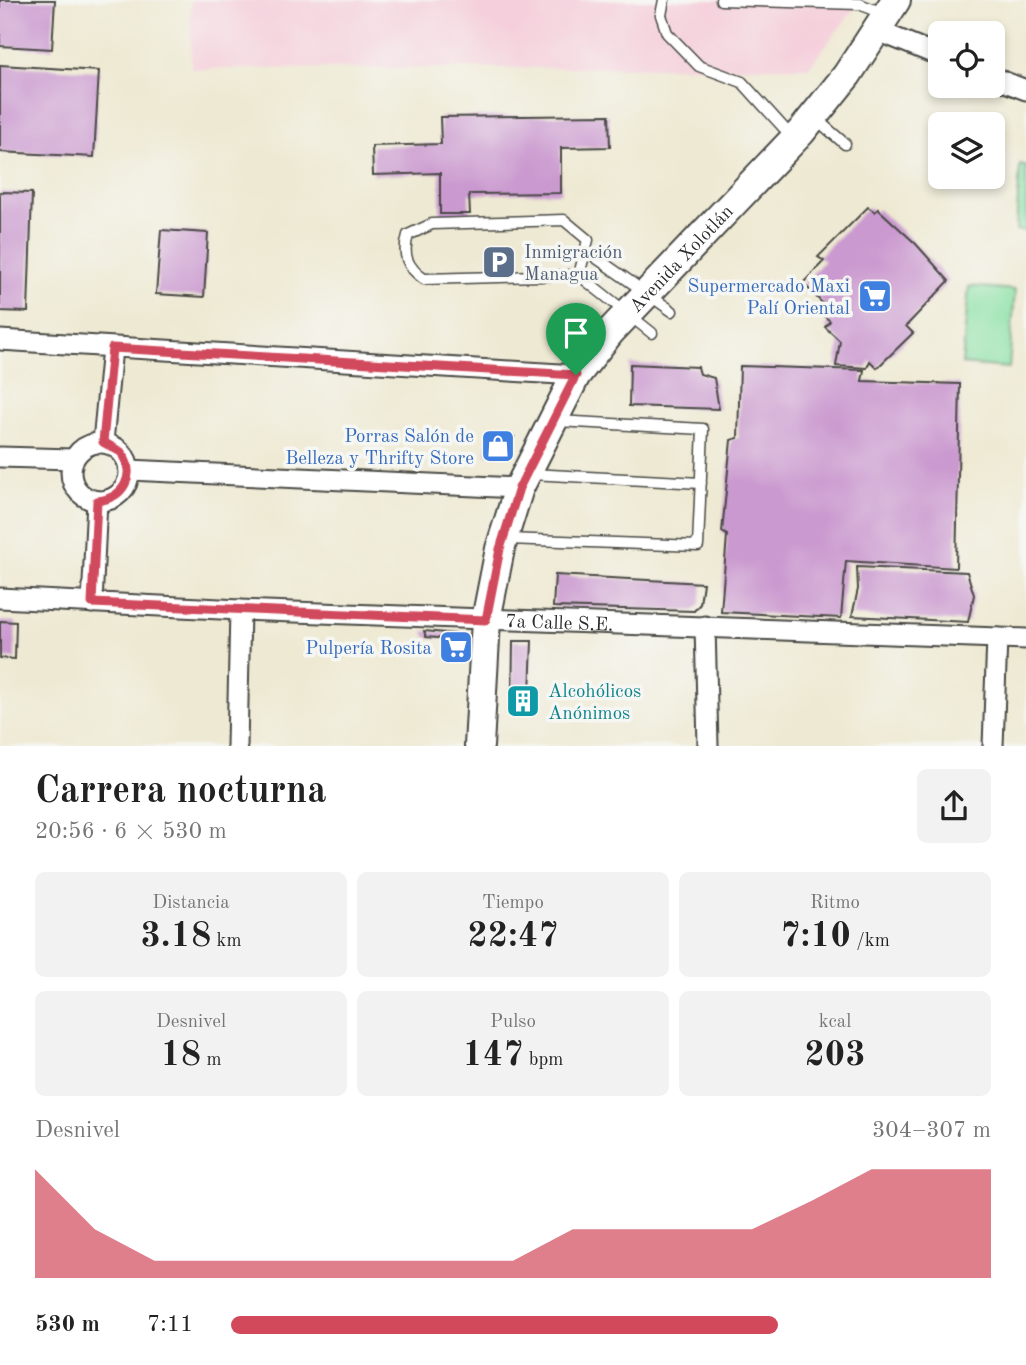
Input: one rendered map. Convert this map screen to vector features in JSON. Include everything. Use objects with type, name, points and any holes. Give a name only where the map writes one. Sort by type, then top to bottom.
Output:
[{"type":"main road","name":"Avenida Xolotlán","points":[[479,746],[486,620],[503,538],[523,481],[551,420],[576,375],[625,315],[795,139],[814,117],[887,15]]},
{"type":"street","points":[[887,15],[928,47]]},
{"type":"street","points":[[1005,82],[1026,90]]},
{"type":"street","points":[[0,340],[576,375]]},
{"type":"street","points":[[103,442],[112,348]]},
{"type":"street","points":[[103,442],[121,452],[129,470],[127,483],[120,493],[97,501],[77,491],[72,481],[73,460],[85,446],[103,442]]},
{"type":"street","points":[[0,457],[73,460]]},
{"type":"street","points":[[129,470],[523,481]]},
{"type":"street","points":[[92,603],[97,501]]},
{"type":"street","name":"7a Calle S.E.","points":[[0,598],[486,620],[1026,639]]},
{"type":"street","points":[[237,746],[240,610]]},
{"type":"street","points":[[705,626],[708,746]]},
{"type":"street","points":[[993,746],[997,638]]},
{"type":"lane","points":[[664,0],[661,15],[667,33],[699,66],[742,82],[795,139]]},
{"type":"lane","points":[[721,0],[859,4],[887,15]]},
{"type":"lane","points":[[814,117],[845,144]]},
{"type":"lane","points":[[579,275],[588,240],[564,220],[432,224],[408,235],[404,251],[412,271],[424,279],[579,275],[625,315],[652,333]]},
{"type":"lane","points":[[586,250],[672,311]]},
{"type":"lane","points":[[503,538],[698,546],[703,429],[551,420]]},
{"type":"lane","points":[[523,481],[701,483]]},
{"type":"shaded area","points":[[191,0],[861,0],[809,67],[191,69]]},
{"type":"green space","points":[[1020,165],[1026,166],[1026,231],[1016,230]]},
{"type":"green space","points":[[969,286],[1015,290],[1009,368],[962,364]]},
{"type":"building","points":[[0,0],[55,0],[52,49],[0,46]]},
{"type":"building","points":[[0,65],[99,71],[94,157],[0,152]]},
{"type":"building","points":[[609,115],[610,147],[561,148],[561,193],[469,194],[470,214],[440,214],[440,173],[373,175],[372,146],[441,144],[440,117]]},
{"type":"building","points":[[0,192],[32,193],[28,312],[0,311]]},
{"type":"building","name":"Supermercado Maxi Palí Oriental","points":[[868,207],[875,212],[878,209],[916,244],[949,281],[906,326],[913,333],[877,368],[870,361],[867,368],[836,366],[840,341],[825,327],[830,321],[823,315],[828,309],[803,283],[824,261],[818,257]]},
{"type":"building","points":[[161,230],[208,233],[204,297],[156,294]]},
{"type":"building","points":[[630,364],[698,367],[700,374],[714,378],[719,409],[629,406]]},
{"type":"building","points":[[740,366],[864,370],[862,381],[960,384],[956,568],[846,561],[841,618],[721,612],[727,535],[722,532],[731,440],[738,438]]},
{"type":"building","name":"Porras Salón de Belleza y Thrifty Store","points":[[488,435],[514,437],[504,456],[486,454]]},
{"type":"building","points":[[857,567],[967,572],[974,595],[968,622],[852,616],[858,589]]},
{"type":"building","points":[[555,575],[703,583],[700,604],[694,611],[553,607]]},
{"type":"building","points":[[0,621],[16,622],[15,659],[0,658]]},
{"type":"building","name":"Pulpería Rosita","points":[[424,631],[457,634],[463,638],[462,656],[449,655],[450,639],[426,637]]},
{"type":"building","points":[[513,641],[532,641],[530,694],[534,694],[534,709],[512,708]]},
{"type":"place","name":"Inmigración Managua","points":[[499,262]]},
{"type":"place","name":"Supermercado Maxi Palí Oriental","points":[[875,296]]},
{"type":"place","name":"Porras Salón de Belleza y Thrifty Store","points":[[498,446]]},
{"type":"place","name":"Pulpería Rosita","points":[[456,647]]},
{"type":"place","name":"Alcohólicos Anónimos","points":[[523,701]]},
{"type":"route","points":[[112,348],[576,375],[519,488],[500,549],[486,620],[92,603],[97,501],[120,493],[127,483],[129,470],[127,460],[121,452],[113,445],[103,442],[112,348]]}]
